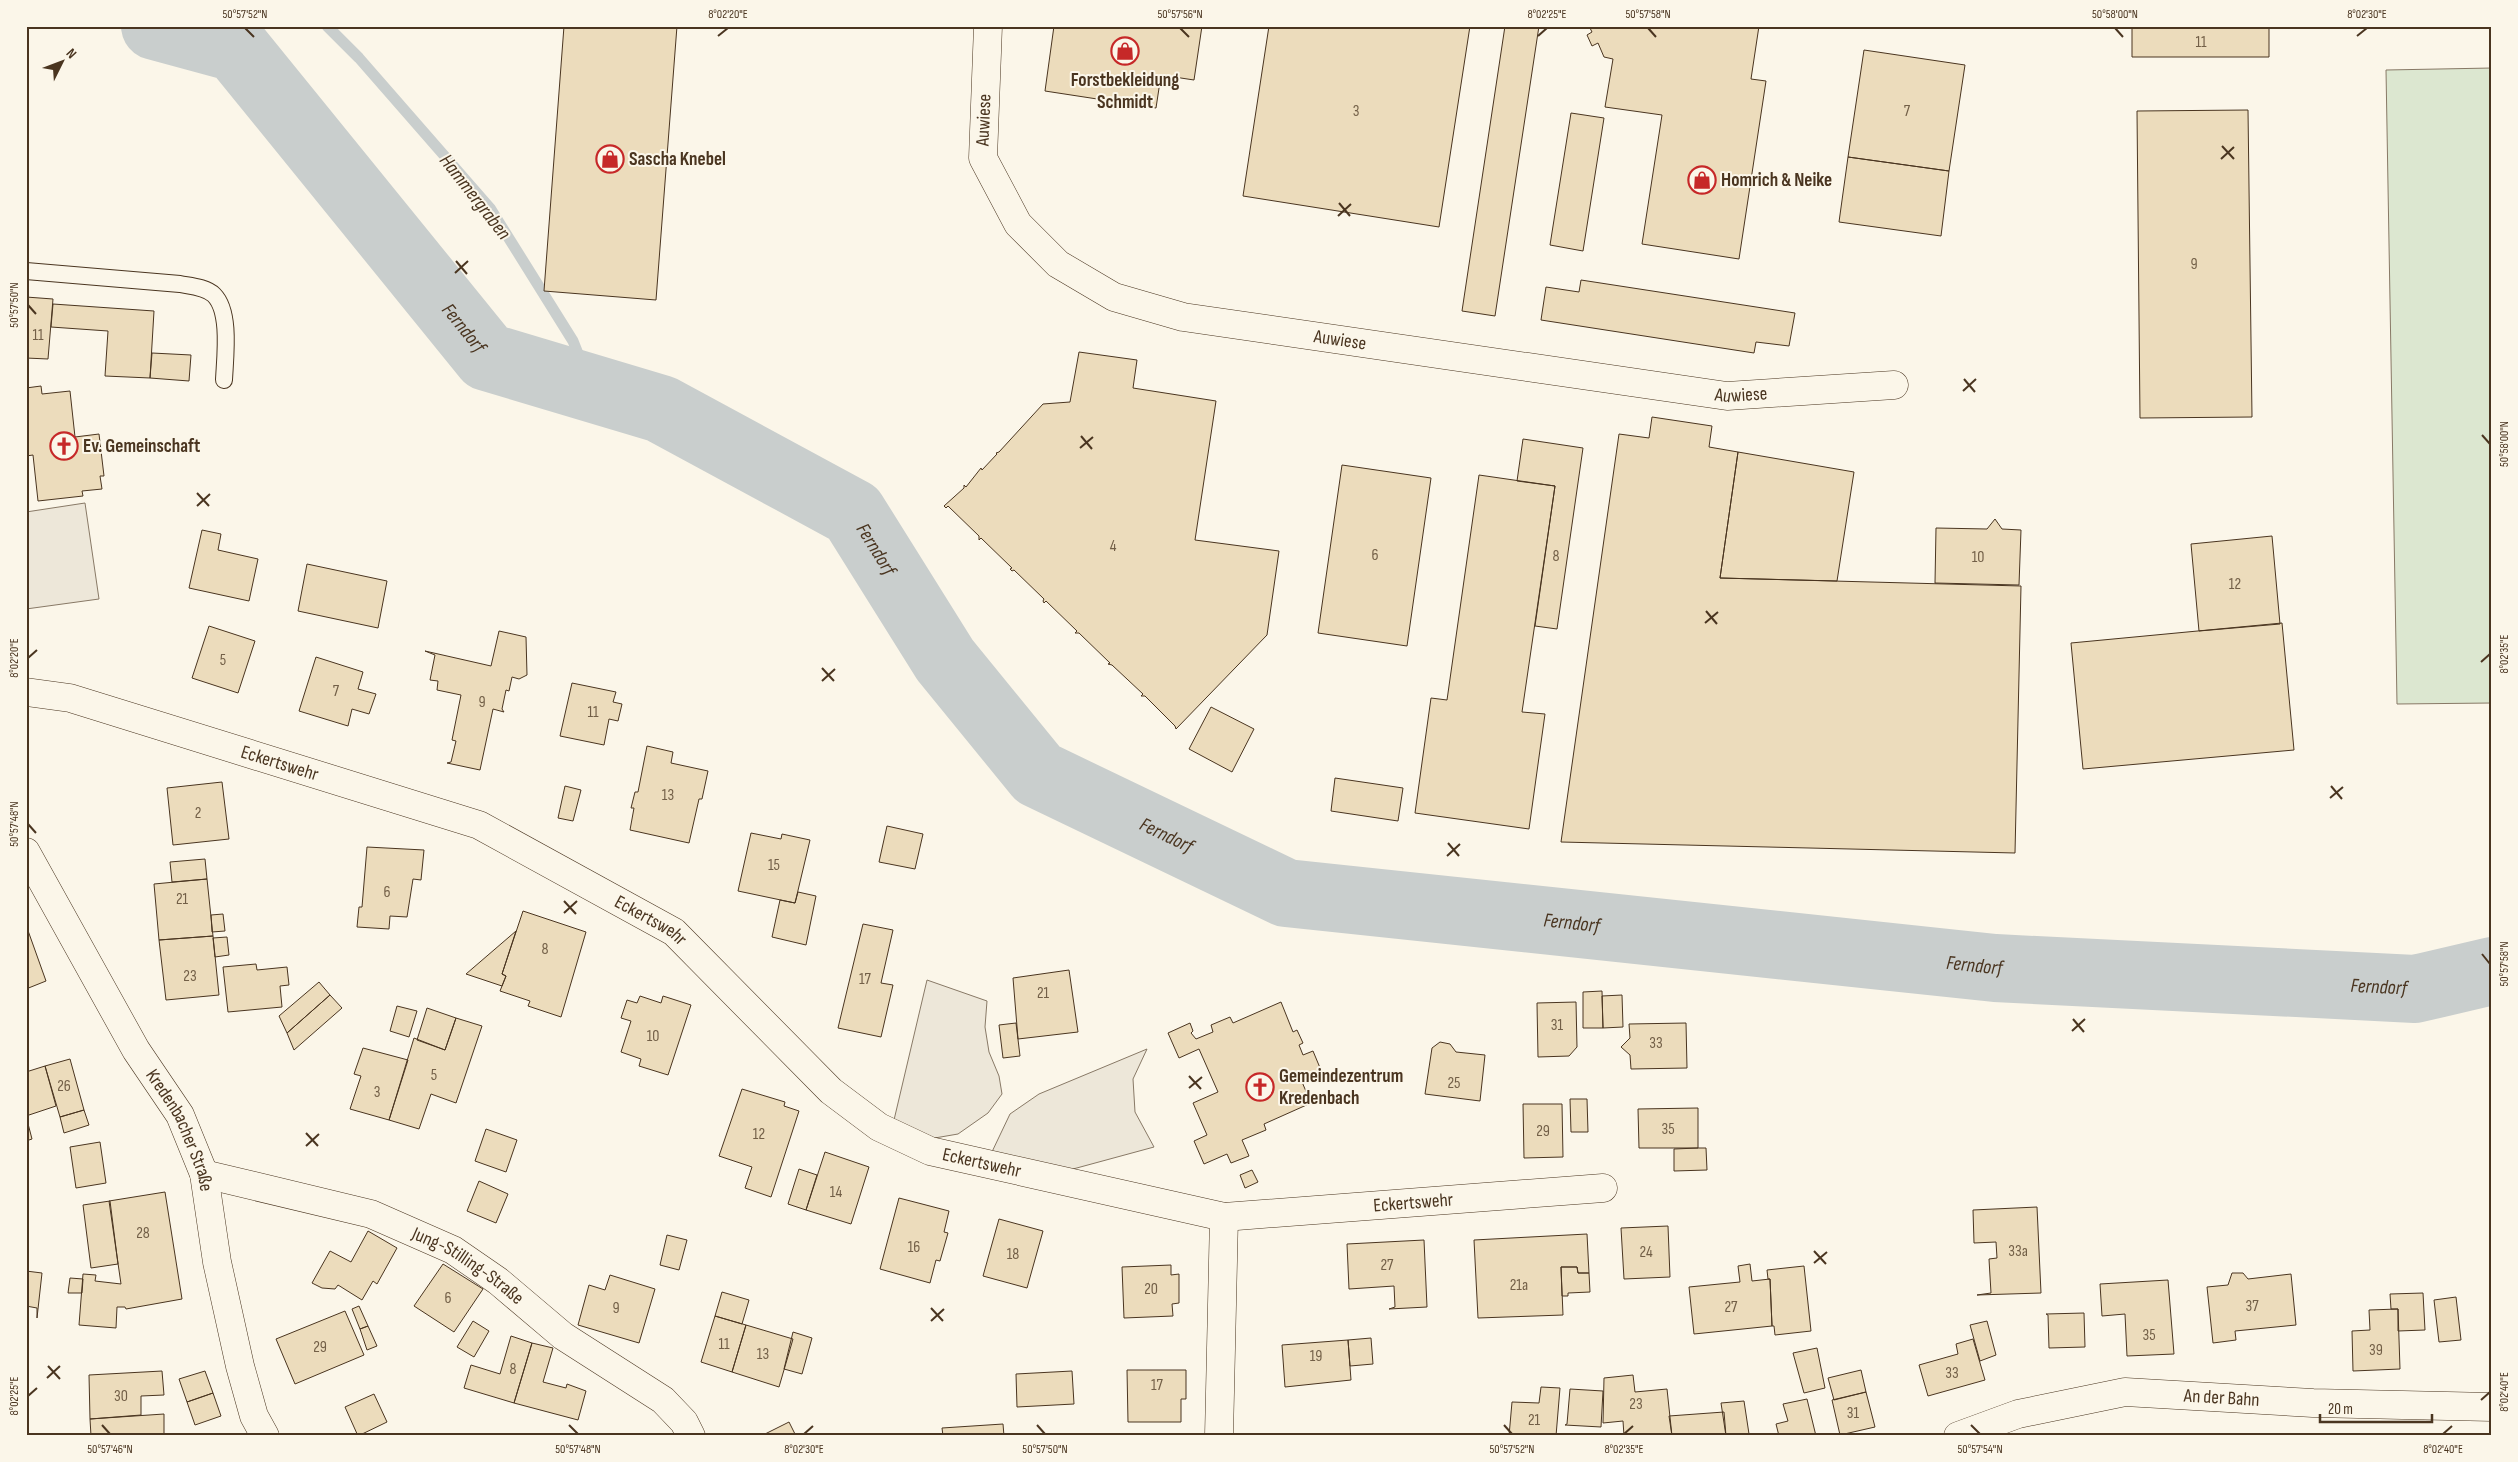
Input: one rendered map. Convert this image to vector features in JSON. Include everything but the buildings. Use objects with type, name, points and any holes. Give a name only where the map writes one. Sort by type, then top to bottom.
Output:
[{"type":"street","name":"Auwiese","points":[[988,26],[983,158],[1018,224],[1058,264],[1114,296],[1183,317],[1727,396],[1894,385]]},
{"type":"street","name":"Eckertswehr","points":[[26,692],[70,698],[479,825],[674,932],[831,1091],[879,1127],[930,1151],[1224,1216],[1603,1188]]},
{"type":"street","name":"Kredenbacher Straße","points":[[26,852],[136,1050],[180,1115],[204,1174],[217,1262],[240,1366],[254,1416],[265,1436]]},
{"type":"street","name":"Jung-Stilling-Straße","points":[[204,1174],[372,1214],[453,1250],[498,1281],[563,1336],[664,1400],[684,1422],[690,1436]]},
{"type":"street","points":[[1219,1436],[1224,1216]]},
{"type":"street","name":"An der Bahn","points":[[1958,1436],[2018,1414],[2125,1392],[2313,1403],[2492,1407]]},
{"type":"lane","points":[[26,271],[180,284],[202,288],[214,294],[225,319],[224,380]]},
{"type":"green space","points":[[2492,68],[2492,703],[2397,704],[2386,70]]},
{"type":"shaded area","points":[[85,503],[99,599],[26,609],[26,512]]},
{"type":"shaded area","points":[[927,980],[987,1001],[985,1027],[989,1052],[999,1076],[1002,1094],[988,1113],[958,1134],[929,1139],[894,1120]]},
{"type":"shaded area","points":[[1147,1049],[1133,1079],[1135,1112],[1154,1147],[1062,1172],[990,1156],[1010,1114],[1039,1094]]},
{"type":"waterway","name":"Ferndorf","points":[[155,26],[236,48],[487,357],[661,409],[853,513],[945,660],[1038,774],[1286,893],[1995,968],[2415,989],[2492,971]]},
{"type":"waterway","name":"Hammergraben","points":[[327,26],[359,58],[490,208],[573,341],[592,389]]},
{"type":"place","name":"Forstbekleidung Schmidt","points":[[1125,51]]},
{"type":"place","name":"Sascha Knebel","points":[[610,159]]},
{"type":"place","name":"Homrich & Neike","points":[[1702,180]]},
{"type":"place","name":"Ev. Gemeinschaft","points":[[64,446]]},
{"type":"place","name":"Gemeindezentrum Kredenbach","points":[[1260,1087]]}]
